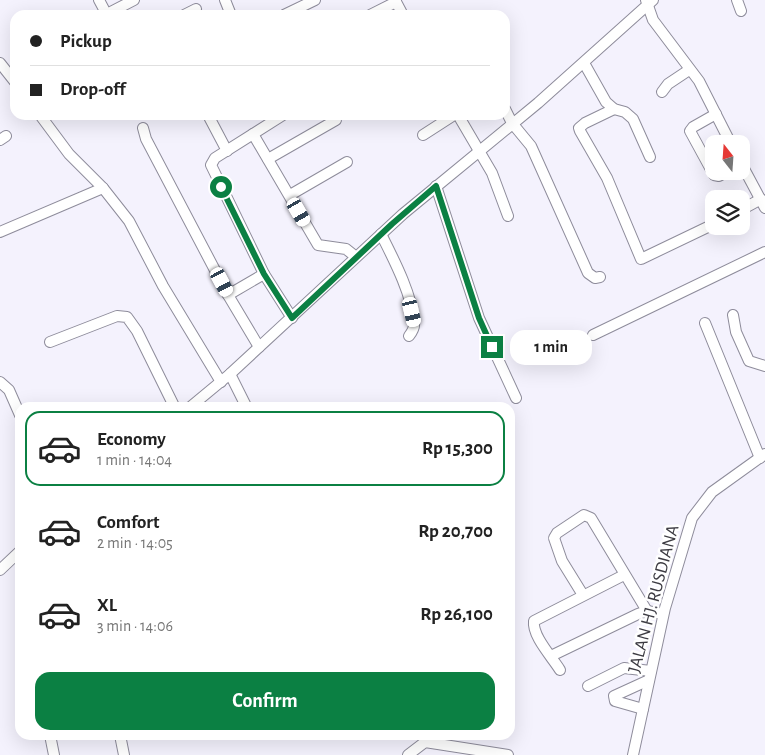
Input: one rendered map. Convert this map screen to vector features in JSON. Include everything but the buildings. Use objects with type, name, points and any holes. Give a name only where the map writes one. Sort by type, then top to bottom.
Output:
[{"type":"street","points":[[115,10],[134,0]]},
{"type":"street","points":[[294,10],[315,0]]},
{"type":"street","points":[[737,0],[741,11]]},
{"type":"street","points":[[379,10],[396,1]]},
{"type":"street","points":[[196,402],[292,318],[380,234],[584,63],[649,2]]},
{"type":"street","points":[[649,2],[653,20],[698,81],[726,135]]},
{"type":"street","points":[[0,63],[10,76]]},
{"type":"street","points":[[584,63],[606,102],[614,109],[625,112],[633,119],[650,157]]},
{"type":"street","points":[[662,92],[668,84],[689,70]]},
{"type":"street","points":[[614,109],[581,125],[580,131],[607,178],[641,259],[705,228]]},
{"type":"street","points":[[705,158],[690,131],[693,127],[716,114]]},
{"type":"street","points":[[510,119],[530,146],[588,273],[595,278],[600,277]]},
{"type":"street","points":[[44,120],[69,154],[103,188],[130,221],[163,286],[221,382]]},
{"type":"street","points":[[211,120],[227,151]]},
{"type":"street","points":[[275,120],[212,162],[212,169],[264,274],[292,318]]},
{"type":"street","points":[[268,159],[336,120]]},
{"type":"street","points":[[423,135],[448,120]]},
{"type":"street","points":[[459,120],[492,173],[508,216]]},
{"type":"street","points":[[143,128],[146,139],[228,295],[259,347]]},
{"type":"street","points":[[254,134],[318,245],[346,249],[356,257]]},
{"type":"street","points":[[290,195],[347,162]]},
{"type":"street","points":[[750,180],[763,204],[750,208]]},
{"type":"street","points":[[436,186],[479,318],[516,398]]},
{"type":"street","points":[[0,232],[103,188]]},
{"type":"street","points":[[380,234],[391,254],[409,302],[414,322],[409,336]]},
{"type":"street","points":[[592,335],[765,252]]},
{"type":"street","points":[[228,295],[264,274]]},
{"type":"street","points":[[733,315],[736,332],[749,361],[765,366]]},
{"type":"street","points":[[50,342],[117,316],[127,317],[137,331],[172,402]]},
{"type":"street","points":[[705,323],[763,456]]},
{"type":"street","points":[[230,374],[244,402]]},
{"type":"street","points":[[0,382],[8,390],[15,405]]},
{"type":"street","name":"JALAN HJ. RUSDIANA","points":[[633,755],[664,614],[684,540],[692,518],[712,492],[763,456]]},
{"type":"street","points":[[583,595],[562,561],[554,542],[557,533],[584,515],[591,518],[647,611]]},
{"type":"street","points":[[0,570],[15,557]]},
{"type":"street","points":[[560,670],[534,629],[534,621],[624,575]]},
{"type":"street","points":[[551,656],[647,611],[664,614]]},
{"type":"street","points":[[588,686],[624,668],[650,675]]},
{"type":"street","points":[[643,709],[615,701],[614,696],[650,675]]},
{"type":"street","points":[[51,740],[54,755]]},
{"type":"street","points":[[121,740],[124,755]]},
{"type":"street","points":[[408,755],[421,740]]},
{"type":"street","points":[[433,740],[508,755]]},
{"type":"route","points":[[221,187],[264,274],[292,318],[349,263],[436,186],[479,318],[492,347]]}]
